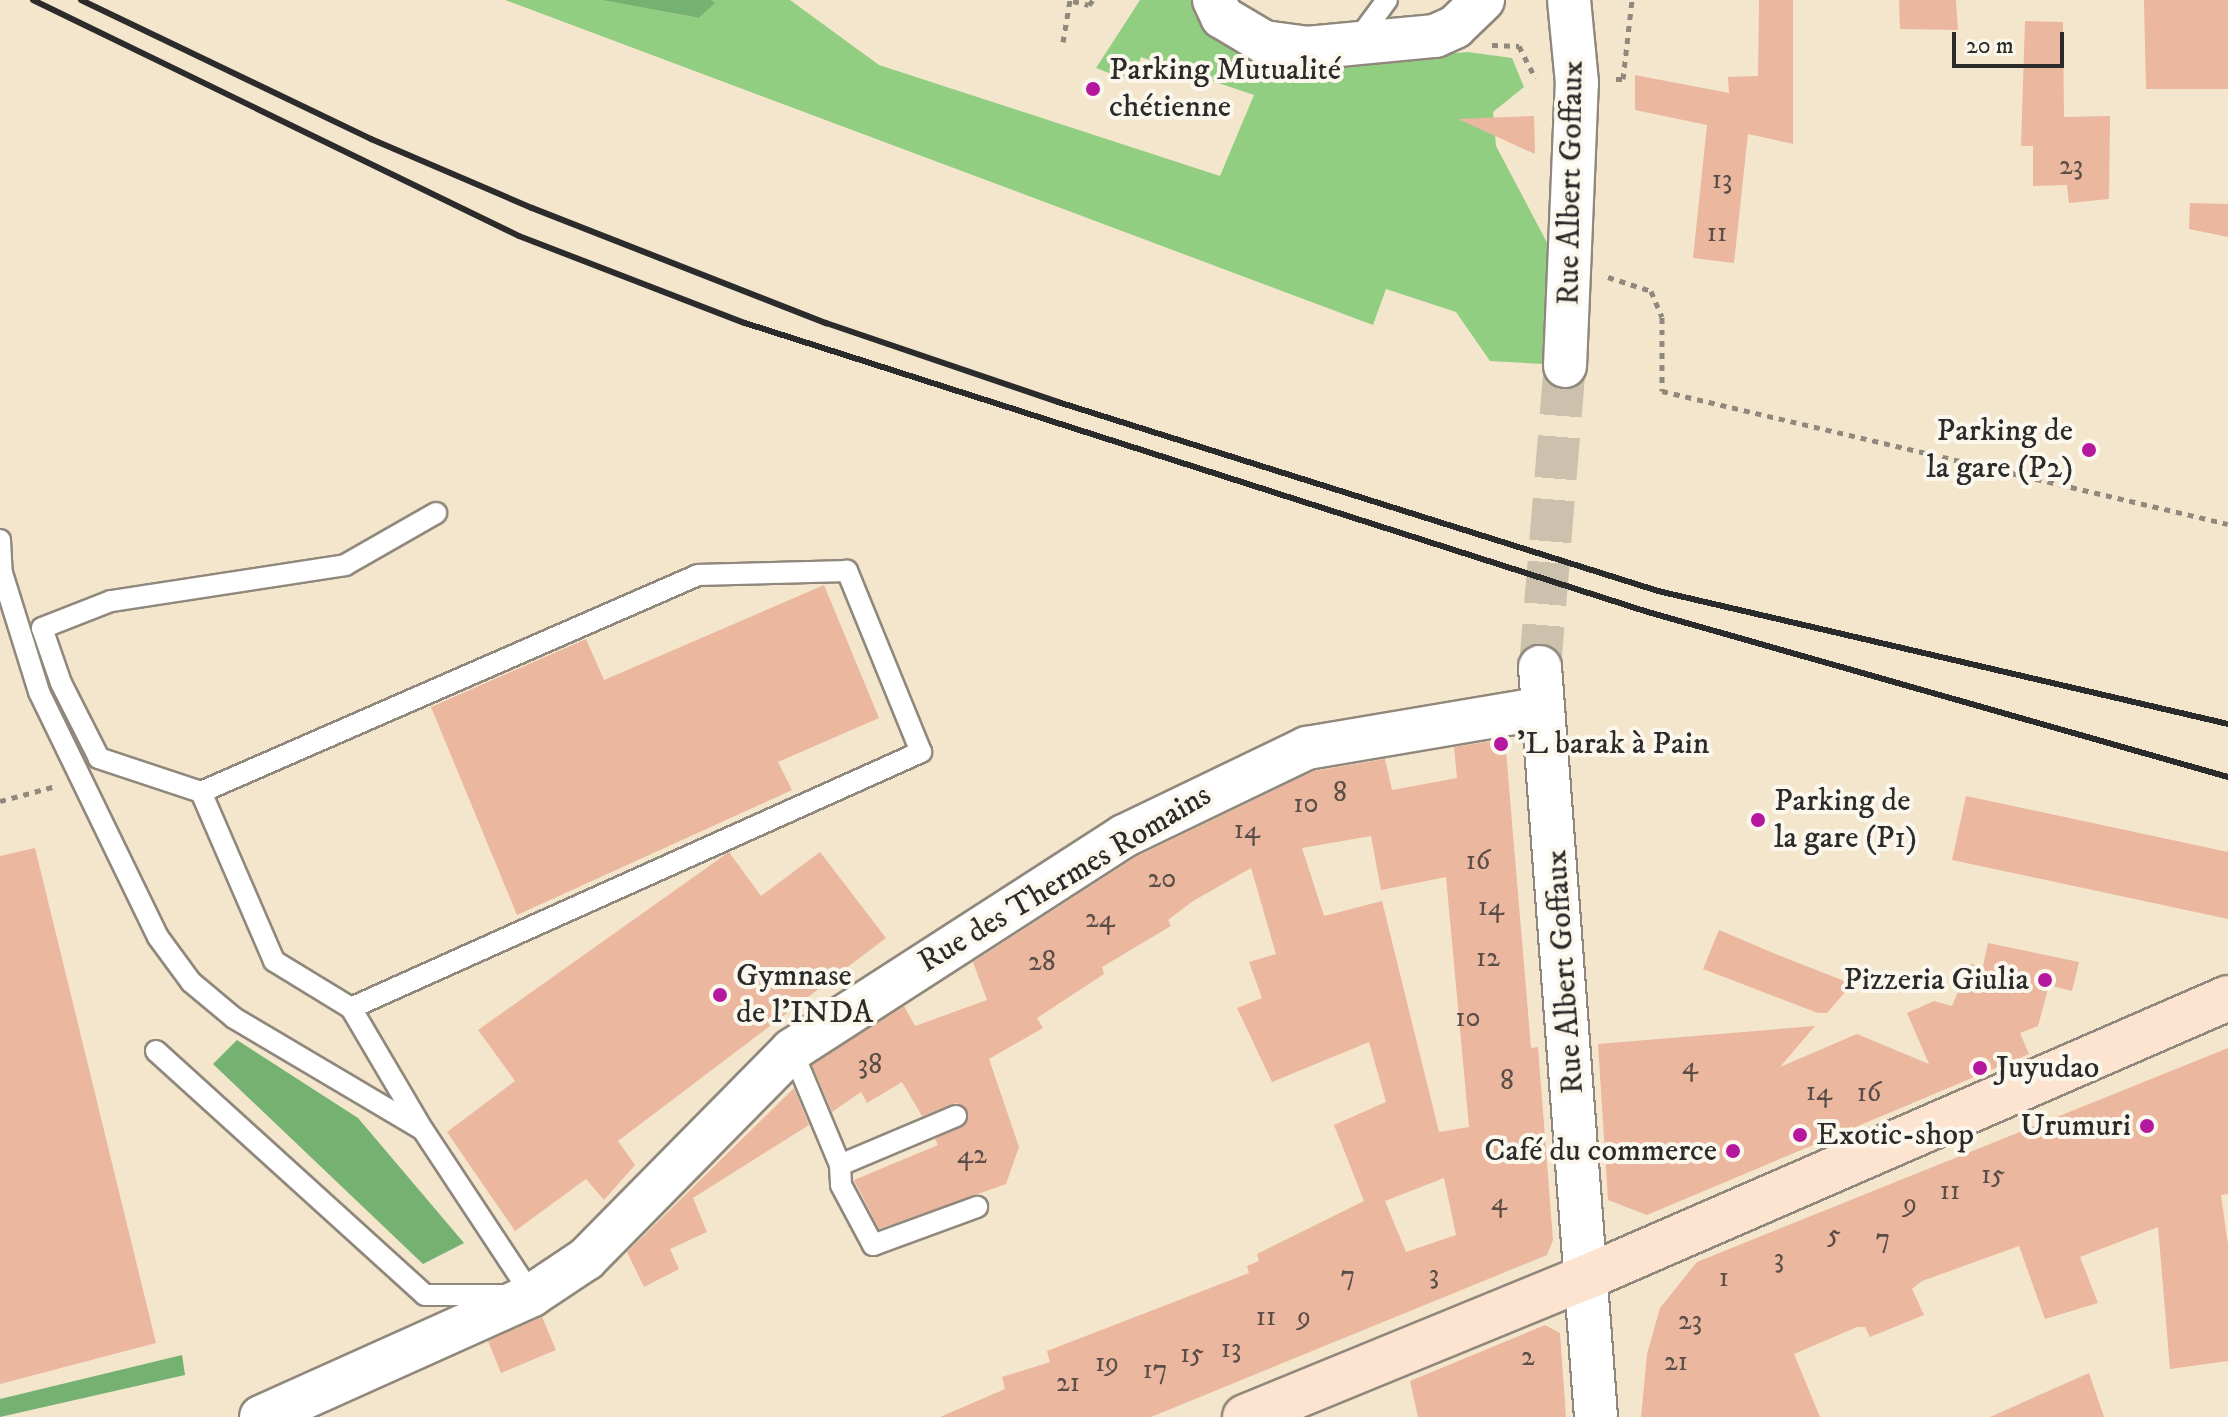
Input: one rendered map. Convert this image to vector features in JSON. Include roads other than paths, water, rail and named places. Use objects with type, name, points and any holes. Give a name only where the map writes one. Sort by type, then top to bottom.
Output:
[{"type":"main road","points":[[1245,1417],[1587,1277],[2228,998]]},
{"type":"street","points":[[1214,0],[1222,17],[1264,42],[1307,48],[1435,36],[1469,14]]},
{"type":"street","name":"Rue Albert Goffaux","points":[[1565,366],[1577,83],[1569,0]]},
{"type":"street","name":"Rue Albert Goffaux","points":[[1540,667],[1596,1417]]},
{"type":"street","name":"Rue des Thermes Romains","points":[[261,1417],[532,1295],[615,1234],[792,1050],[1124,836],[1307,748],[1543,708]]},
{"type":"lane","points":[[1353,44],[1387,0]]},
{"type":"lane","points":[[351,1008],[921,752],[847,571],[698,575],[201,792],[99,758],[61,683],[42,628],[111,601],[345,565],[436,513]]},
{"type":"lane","points":[[0,540],[1,573],[39,692],[158,937],[191,982],[234,1018],[423,1130]]},
{"type":"lane","points":[[201,792],[274,961],[351,1008],[423,1130],[532,1295]]},
{"type":"lane","points":[[792,1050],[840,1165],[841,1185],[873,1245],[977,1207]]},
{"type":"lane","points":[[156,1051],[418,1297],[532,1295]]},
{"type":"lane","points":[[840,1165],[956,1116]]},
{"type":"tunnel","points":[[1540,667],[1565,366]]},
{"type":"railway","points":[[33,0],[519,236],[745,323],[1648,612],[2228,777]]},
{"type":"railway","points":[[81,0],[371,139],[532,208],[826,323],[1058,402],[1658,591],[2228,724]]},
{"type":"place","name":"Parking Mutualité chétienne","points":[[1093,89]]},
{"type":"place","name":"Parking de la gare (P2)","points":[[2089,450]]},
{"type":"place","name":"'L barak à Pain","points":[[1501,744]]},
{"type":"place","name":"Parking de la gare (P1)","points":[[1758,820]]},
{"type":"place","name":"Pizzeria Giulia","points":[[2045,980]]},
{"type":"place","name":"Gymnase de l'INDA","points":[[720,995]]},
{"type":"place","name":"Juyudao","points":[[1980,1068]]},
{"type":"place","name":"Urumuri","points":[[2147,1126]]},
{"type":"place","name":"Exotic-shop","points":[[1800,1135]]},
{"type":"place","name":"Café du commerce","points":[[1733,1151]]}]
